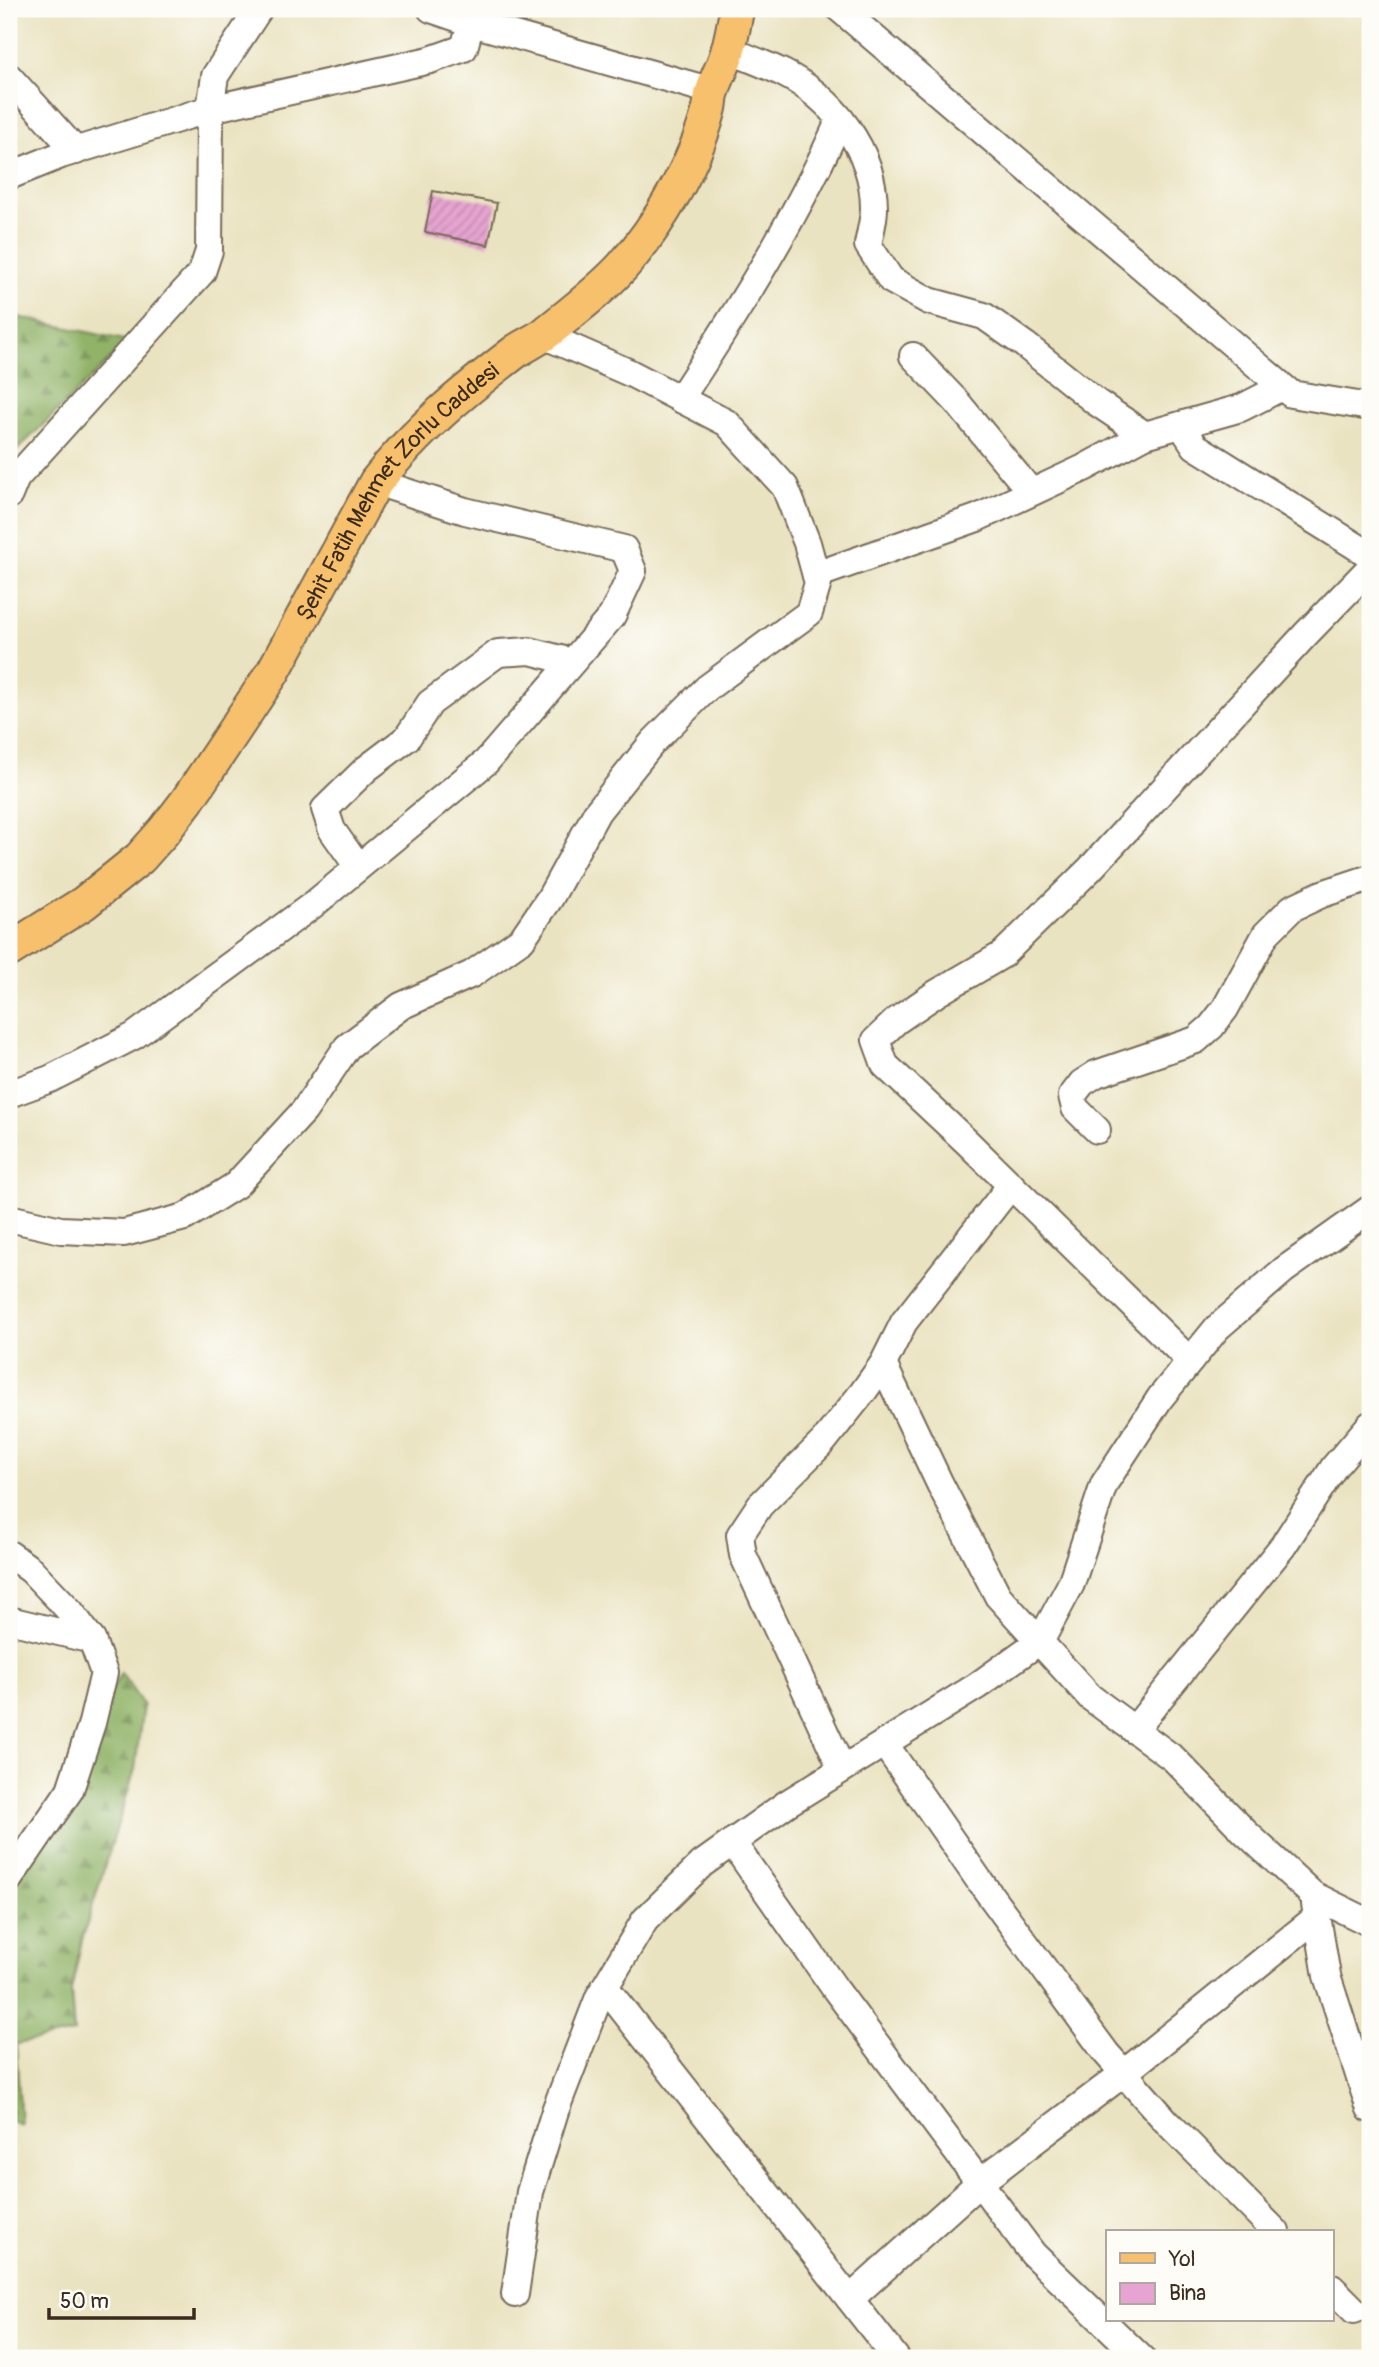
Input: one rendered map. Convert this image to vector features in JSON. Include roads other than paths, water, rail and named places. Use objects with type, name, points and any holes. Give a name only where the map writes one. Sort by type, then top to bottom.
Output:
[{"type":"main road","name":"Şehit Fatih Mehmet Zorlu Caddesi","points":[[9,950],[84,903],[140,858],[164,831],[273,672],[376,482],[397,456],[438,414],[526,344],[543,335],[622,268],[665,210],[694,152],[709,110],[712,91],[729,50],[737,9]]},
{"type":"street","points":[[9,495],[16,478],[202,272],[208,251],[210,109],[215,76],[259,9]]},
{"type":"street","points":[[431,9],[473,16],[712,91]]},
{"type":"street","points":[[840,9],[1291,394],[1370,407]]},
{"type":"street","points":[[9,176],[76,151],[210,109],[430,60],[464,48],[473,16]]},
{"type":"street","points":[[729,50],[785,74],[827,103],[852,134],[870,174],[874,209],[868,246],[891,280],[929,300],[985,316],[1026,345],[1096,402],[1145,435]]},
{"type":"street","points":[[9,77],[76,151]]},
{"type":"street","points":[[680,399],[738,310],[827,150],[840,119]]},
{"type":"street","points":[[9,1218],[61,1230],[124,1233],[185,1217],[236,1185],[304,1111],[347,1046],[401,1006],[472,974],[522,939],[550,898],[597,812],[653,742],[706,688],[810,613],[818,583],[807,543],[785,487],[727,423],[630,373],[543,335]]},
{"type":"street","points":[[913,356],[956,401],[1031,492]]},
{"type":"street","points":[[816,575],[977,518],[1084,468],[1145,435],[1241,408],[1282,387]]},
{"type":"street","points":[[1181,425],[1195,446],[1370,555]]},
{"type":"street","points":[[9,1094],[50,1079],[134,1036],[314,904],[486,762],[612,617],[633,571],[624,549],[464,511],[376,482]]},
{"type":"street","points":[[1190,1361],[885,1065],[876,1040],[896,1021],[937,993],[1002,955],[1090,869],[1370,568]]},
{"type":"street","points":[[358,867],[332,830],[325,809],[366,769],[407,738],[430,703],[498,653],[530,651],[572,662]]},
{"type":"street","points":[[1097,1130],[1075,1108],[1072,1096],[1082,1083],[1096,1074],[1196,1040],[1225,1009],[1266,934],[1292,908],[1322,894],[1370,878]]},
{"type":"street","points":[[842,1769],[743,1555],[740,1535],[760,1505],[823,1441],[884,1364],[904,1322],[1011,1185]]},
{"type":"street","points":[[515,2294],[530,2192],[555,2111],[599,1997],[645,1920],[702,1864],[732,1842],[786,1804],[977,1686],[1041,1640],[1071,1584],[1104,1484],[1160,1398],[1217,1328],[1284,1270],[1370,1209]]},
{"type":"street","points":[[884,1364],[940,1484],[998,1596],[1090,1696],[1174,1759],[1315,1906],[1370,1923]]},
{"type":"street","points":[[1134,1730],[1283,1546],[1334,1468],[1370,1425]]},
{"type":"street","points":[[9,1554],[31,1570],[71,1612],[92,1640],[104,1673],[71,1790],[9,1879]]},
{"type":"street","points":[[9,1620],[92,1640]]},
{"type":"street","points":[[884,1743],[987,1891],[1106,2053],[1167,2122],[1274,2230]]},
{"type":"street","points":[[732,1842],[835,1990],[1033,2254],[1141,2358]]},
{"type":"street","points":[[850,2300],[979,2183],[1124,2073],[1315,1906]]},
{"type":"street","points":[[1315,1906],[1326,1976],[1370,2109]]},
{"type":"street","points":[[605,1987],[896,2358]]},
{"type":"street","points":[[1334,2290],[1354,2310]]}]
